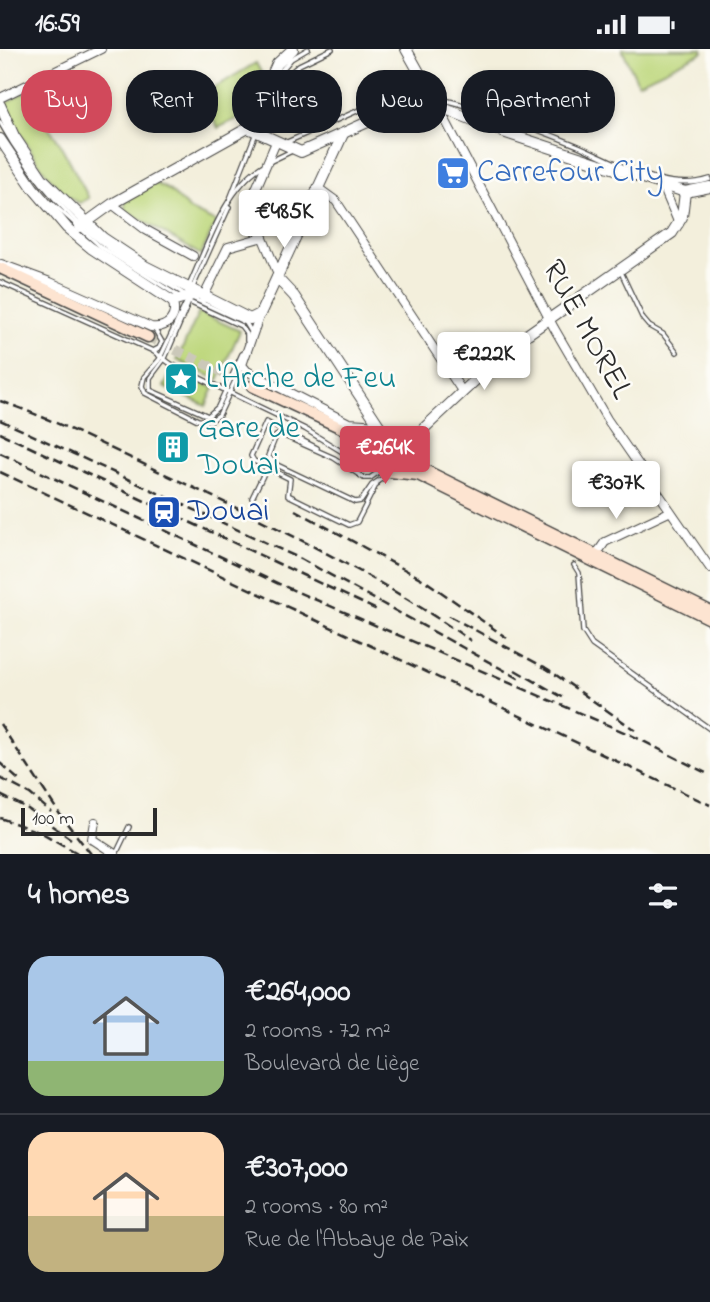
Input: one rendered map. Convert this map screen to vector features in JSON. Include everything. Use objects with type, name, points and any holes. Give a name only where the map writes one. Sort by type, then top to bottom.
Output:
[{"type":"main road","points":[[0,266],[37,286]]},
{"type":"main road","points":[[0,275],[37,286],[151,333]]},
{"type":"main road","points":[[252,386],[373,442],[391,445],[407,452],[425,470],[710,619]]},
{"type":"main road","points":[[319,419],[389,467],[418,475],[710,611]]},
{"type":"main road","points":[[389,467],[391,445]]},
{"type":"main road","points":[[389,467],[409,464],[407,452]]},
{"type":"street","points":[[0,98],[101,49]]},
{"type":"street","points":[[278,70],[293,49]]},
{"type":"street","points":[[406,49],[417,70]]},
{"type":"street","points":[[0,105],[13,136],[79,228],[189,297]]},
{"type":"street","points":[[447,106],[503,132],[685,193],[710,187]]},
{"type":"street","name":"RUE MOREL","points":[[447,124],[550,319],[607,419],[710,568]]},
{"type":"street","points":[[261,133],[293,151],[306,150],[356,128]]},
{"type":"street","points":[[79,228],[112,204],[250,133]]},
{"type":"street","points":[[343,134],[261,314],[242,365],[254,377],[349,423],[379,425]]},
{"type":"street","points":[[0,139],[33,188],[79,228],[189,297],[248,319],[261,314]]},
{"type":"street","points":[[278,144],[266,163],[249,202],[262,237],[278,276],[391,445]]},
{"type":"street","points":[[662,184],[679,224]]},
{"type":"street","points":[[318,188],[336,201],[462,391]]},
{"type":"street","points":[[407,452],[462,391],[502,354],[672,233],[679,224],[685,193]]},
{"type":"street","points":[[112,204],[146,230],[193,256]]},
{"type":"street","points":[[0,266],[50,282],[151,333],[173,318],[228,247],[262,237]]},
{"type":"street","points":[[594,558],[605,542],[669,512]]},
{"type":"street","points":[[95,822],[92,839],[116,854]]},
{"type":"lane","points":[[279,67],[308,49]]},
{"type":"lane","points":[[294,70],[332,49]]},
{"type":"lane","points":[[279,67],[306,62]]},
{"type":"lane","points":[[447,105],[576,145],[607,161],[665,180],[689,184],[710,179]]},
{"type":"lane","points":[[278,144],[356,110]]},
{"type":"lane","points":[[0,122],[40,184],[79,228]]},
{"type":"lane","points":[[229,204],[246,180],[266,163],[356,124]]},
{"type":"lane","points":[[0,130],[30,177],[79,228]]},
{"type":"lane","points":[[163,357],[229,204],[255,133]]},
{"type":"lane","points":[[620,270],[643,319],[663,334],[677,352]]},
{"type":"lane","points":[[0,282],[153,351],[305,429],[362,464],[389,467]]},
{"type":"lane","points":[[189,297],[188,309],[148,383],[149,389],[156,395],[206,416],[215,412],[242,365]]},
{"type":"lane","points":[[189,297],[247,324],[253,334],[252,343]]},
{"type":"lane","points":[[189,297],[241,326],[247,334],[244,350],[228,391]]},
{"type":"lane","points":[[151,333],[162,342],[153,351]]},
{"type":"lane","points":[[321,452],[306,440],[266,422],[251,456],[290,479],[288,495],[349,525],[357,522],[378,481]]},
{"type":"lane","points":[[280,433],[321,452],[366,478],[389,467],[363,499],[355,502],[275,464],[268,456],[276,436],[280,433]]},
{"type":"lane","points":[[252,498],[267,467]]},
{"type":"lane","points":[[575,565],[581,590],[583,631],[592,645],[710,729]]},
{"type":"lane","points":[[116,854],[130,827]]},
{"type":"green space","points":[[622,49],[702,49],[703,52],[638,83]]},
{"type":"green space","points":[[256,63],[260,70],[244,70]]},
{"type":"green space","points":[[232,77],[232,121],[218,128],[218,85]]},
{"type":"green space","points":[[21,94],[21,133],[53,133],[89,198],[80,203],[58,187],[36,160],[27,145],[5,104]]},
{"type":"green space","points":[[155,183],[169,190],[190,210],[216,222],[201,255],[125,210],[125,201]]},
{"type":"green space","points":[[199,312],[240,331],[218,380],[177,360]]},
{"type":"green space","points":[[173,369],[214,388],[206,406],[164,387]]},
{"type":"tunnel","points":[[148,337],[252,386]]},
{"type":"railway","points":[[0,401],[65,427],[287,533],[399,594],[471,641]]},
{"type":"railway","points":[[0,420],[301,559],[522,680]]},
{"type":"railway","points":[[0,433],[377,610]]},
{"type":"railway","points":[[0,453],[279,584],[631,735],[710,775]]},
{"type":"railway","points":[[0,472],[710,805]]},
{"type":"railway","points":[[295,510],[424,580],[507,638]]},
{"type":"railway","points":[[449,616],[551,671]]},
{"type":"railway","points":[[543,666],[635,730]]},
{"type":"railway","points":[[515,670],[564,698]]},
{"type":"railway","points":[[0,724],[61,816],[91,854]]},
{"type":"railway","points":[[0,763],[21,782]]},
{"type":"railway","points":[[0,778],[30,794],[51,812]]},
{"type":"railway","points":[[0,795],[25,807],[71,839]]},
{"type":"railway","points":[[0,818],[42,833],[79,854]]},
{"type":"place","name":"Carrefour City","points":[[453,173]]},
{"type":"place","name":"L'Arche de Feu","points":[[181,379]]},
{"type":"place","name":"Gare de Douai","points":[[173,447]]},
{"type":"place","name":"Douai","points":[[164,512]]}]
